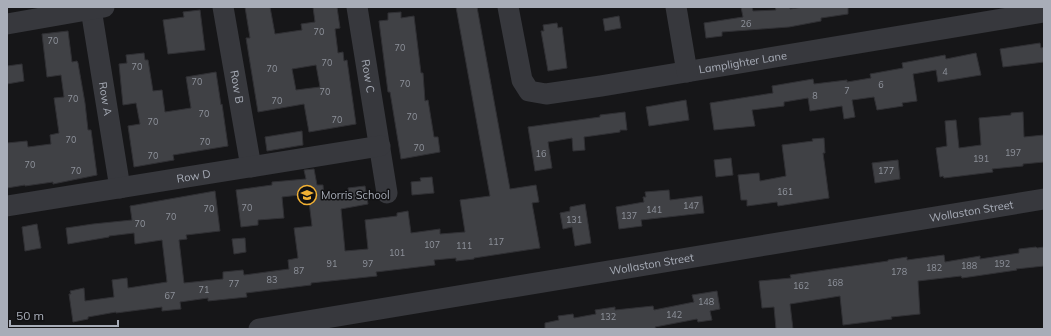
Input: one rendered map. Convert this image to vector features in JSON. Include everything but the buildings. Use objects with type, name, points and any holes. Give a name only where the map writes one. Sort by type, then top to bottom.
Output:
[{"type":"street","name":"Row B","points":[[223,7],[251,167]]},
{"type":"street","name":"Row C","points":[[357,7],[387,193]]},
{"type":"street","name":"Lamplighter Lane","points":[[508,7],[522,80],[529,91],[546,94],[687,72],[1044,12]]},
{"type":"street","points":[[676,7],[687,72]]},
{"type":"street","points":[[7,24],[98,8]]},
{"type":"street","name":"Row A","points":[[98,8],[120,188]]},
{"type":"street","name":"Row D","points":[[7,206],[380,146]]},
{"type":"street","name":"Wollaston Street","points":[[259,329],[1044,199]]},
{"type":"place","name":"Morris School","points":[[307,195]]}]
